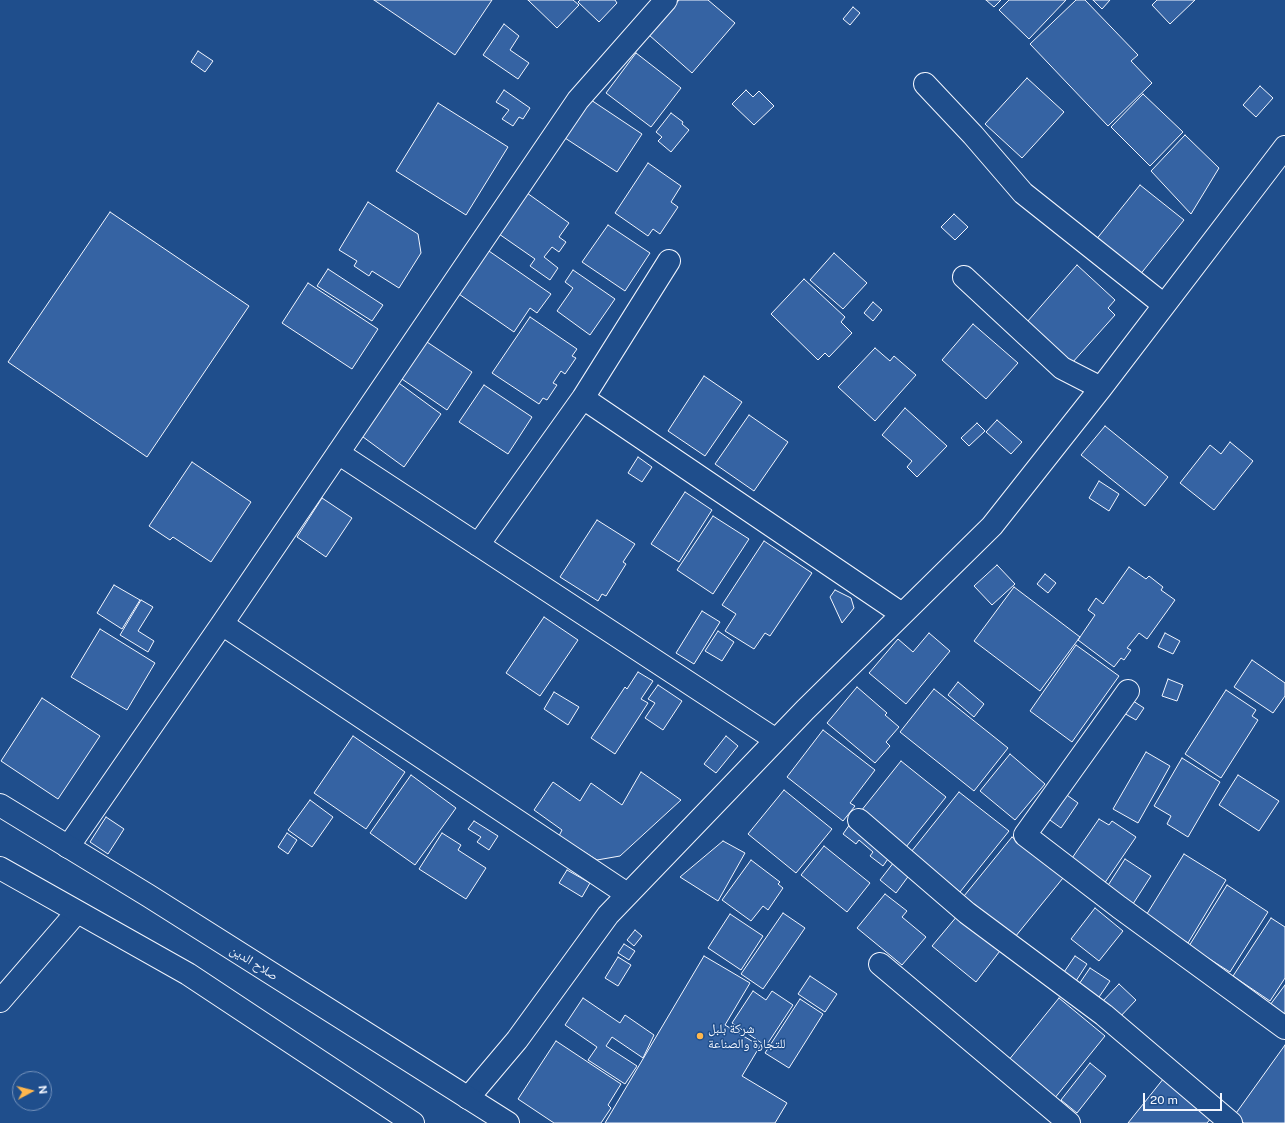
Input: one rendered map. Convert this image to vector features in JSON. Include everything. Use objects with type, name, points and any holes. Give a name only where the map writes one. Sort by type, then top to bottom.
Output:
[{"type":"main road","points":[[68,847],[222,624],[578,100],[666,0]]},
{"type":"main road","points":[[925,84],[973,135],[1023,192],[1164,305]]},
{"type":"main road","points":[[468,1098],[517,1040],[608,914],[776,740],[992,526],[1101,388],[1285,147]]},
{"type":"main road","points":[[478,545],[583,398],[669,261]]},
{"type":"main road","points":[[964,278],[1062,368],[1101,388]]},
{"type":"main road","points":[[583,398],[902,614]]},
{"type":"main road","points":[[338,453],[776,740]]},
{"type":"main road","points":[[222,624],[628,894]]},
{"type":"main road","points":[[1128,691],[1025,835],[1125,912],[1285,1028]]},
{"type":"main road","name":"صلاح الدين","points":[[0,804],[149,896],[508,1123]]},
{"type":"main road","points":[[859,820],[967,913],[1104,1015],[1231,1123]]},
{"type":"main road","points":[[0,868],[188,974],[413,1123]]},
{"type":"main road","points":[[0,1001],[77,912]]},
{"type":"main road","points":[[880,964],[1069,1123]]},
{"type":"building","points":[[374,0],[492,0],[455,55]]},
{"type":"building","points":[[528,0],[573,0],[579,5],[557,28]]},
{"type":"building","points":[[580,0],[615,0],[617,3],[599,22],[578,2]]},
{"type":"building","points":[[679,0],[708,0],[735,23],[692,73],[649,35]]},
{"type":"building","points":[[986,0],[1001,0],[994,7]]},
{"type":"building","points":[[1009,0],[1066,0],[1029,39],[999,10]]},
{"type":"building","points":[[1076,0],[1085,0],[1138,55],[1131,61],[1152,83],[1108,126],[1030,44]]},
{"type":"building","points":[[1093,0],[1110,0],[1102,9]]},
{"type":"building","points":[[1157,0],[1195,0],[1170,24],[1152,5]]},
{"type":"building","points":[[853,7],[860,13],[850,25],[843,19]]},
{"type":"building","points":[[504,24],[519,36],[510,50],[529,63],[518,79],[483,55]]},
{"type":"building","points":[[198,51],[213,61],[205,72],[191,62]]},
{"type":"building","points":[[636,53],[681,88],[651,127],[606,93]]},
{"type":"building","points":[[1027,78],[1064,112],[1022,158],[985,124]]},
{"type":"building","points":[[1260,86],[1273,98],[1256,117],[1243,105]]},
{"type":"building","points":[[504,90],[530,108],[523,119],[519,117],[513,126],[502,119],[509,110],[496,102]]},
{"type":"building","points":[[746,90],[753,97],[759,91],[774,106],[754,125],[732,104]]},
{"type":"building","points":[[1143,94],[1183,132],[1150,166],[1111,127]]},
{"type":"building","points":[[591,100],[642,134],[617,172],[565,138]]},
{"type":"building","points":[[438,103],[508,147],[466,215],[396,171]]},
{"type":"building","points":[[671,113],[683,122],[682,124],[689,130],[671,152],[658,141],[662,137],[656,132]]},
{"type":"building","points":[[1185,135],[1219,168],[1191,214],[1151,171]]},
{"type":"building","points":[[648,163],[681,186],[671,202],[678,207],[660,234],[653,229],[648,236],[615,213]]},
{"type":"building","points":[[1140,185],[1184,220],[1139,276],[1095,241]]},
{"type":"building","points":[[527,193],[569,223],[559,237],[566,242],[559,252],[552,247],[544,257],[558,268],[550,280],[530,266],[535,259],[499,234]]},
{"type":"building","points":[[368,202],[418,234],[421,253],[399,288],[372,271],[369,276],[354,266],[357,261],[339,250]]},
{"type":"building","points":[[110,212],[249,306],[147,457],[8,362]]},
{"type":"building","points":[[954,214],[968,227],[955,240],[941,227]]},
{"type":"building","points":[[608,225],[650,253],[625,291],[582,262]]},
{"type":"building","points":[[486,249],[551,294],[537,313],[530,308],[514,332],[456,292]]},
{"type":"building","points":[[834,253],[867,283],[843,309],[810,280]]},
{"type":"building","points":[[1077,265],[1115,300],[1108,308],[1115,315],[1072,363],[1027,322]]},
{"type":"building","points":[[328,269],[383,305],[372,321],[317,286]]},
{"type":"building","points":[[573,270],[615,299],[590,335],[557,311],[573,288],[565,282]]},
{"type":"building","points":[[804,279],[845,317],[841,322],[852,333],[829,357],[825,353],[818,360],[771,314]]},
{"type":"building","points":[[308,283],[378,329],[352,369],[282,323]]},
{"type":"building","points":[[873,302],[882,310],[873,321],[864,313]]},
{"type":"building","points":[[530,317],[577,349],[572,356],[576,358],[565,374],[561,371],[553,383],[557,385],[547,400],[543,398],[539,404],[492,373]]},
{"type":"building","points":[[973,324],[1018,363],[986,399],[942,360]]},
{"type":"building","points":[[424,340],[472,372],[447,410],[399,377]]},
{"type":"building","points":[[875,348],[890,361],[894,356],[916,375],[875,421],[838,387]]},
{"type":"building","points":[[704,376],[742,402],[705,456],[668,431]]},
{"type":"building","points":[[396,381],[441,414],[404,467],[359,434]]},
{"type":"building","points":[[484,385],[532,417],[508,454],[459,422]]},
{"type":"building","points":[[905,408],[947,446],[917,477],[907,467],[912,461],[882,435]]},
{"type":"building","points":[[749,415],[788,442],[754,491],[715,464]]},
{"type":"building","points":[[997,420],[1022,442],[1011,454],[986,432]]},
{"type":"building","points":[[977,423],[985,431],[969,446],[961,438]]},
{"type":"building","points":[[1105,426],[1168,477],[1145,506],[1081,455]]},
{"type":"building","points":[[1230,442],[1253,461],[1214,510],[1180,483],[1210,445],[1221,454]]},
{"type":"building","points":[[638,457],[652,467],[642,482],[628,473]]},
{"type":"building","points":[[192,462],[251,502],[211,562],[173,537],[170,540],[149,526]]},
{"type":"building","points":[[1099,481],[1119,494],[1109,511],[1089,498]]},
{"type":"building","points":[[685,492],[712,510],[679,562],[651,544]]},
{"type":"building","points":[[322,498],[352,518],[326,557],[297,537]]},
{"type":"building","points":[[713,516],[749,539],[713,594],[677,570]]},
{"type":"building","points":[[597,520],[635,544],[623,562],[626,564],[606,596],[602,594],[598,601],[560,577]]},
{"type":"building","points":[[764,541],[812,573],[770,636],[765,633],[754,649],[725,631],[736,614],[722,605]]},
{"type":"building","points":[[997,565],[1015,584],[992,605],[974,586]]},
{"type":"building","points":[[1129,567],[1146,579],[1149,576],[1163,587],[1161,590],[1175,600],[1147,639],[1139,633],[1127,648],[1131,650],[1124,660],[1121,658],[1114,667],[1078,640],[1095,615],[1088,610],[1096,598],[1103,604]]},
{"type":"building","points":[[1045,574],[1056,583],[1048,593],[1037,584]]},
{"type":"building","points":[[114,585],[140,600],[122,629],[97,613]]},
{"type":"building","points":[[1014,587],[1080,637],[1040,691],[974,641]]},
{"type":"building","points":[[835,590],[851,598],[854,608],[842,623],[830,597]]},
{"type":"building","points":[[141,600],[153,607],[138,631],[154,641],[148,652],[120,635]]},
{"type":"building","points":[[702,611],[720,622],[694,664],[676,653]]},
{"type":"building","points":[[544,617],[578,640],[540,696],[506,673]]},
{"type":"building","points":[[100,629],[155,663],[127,710],[71,677]]},
{"type":"building","points":[[718,631],[734,642],[722,661],[705,651]]},
{"type":"building","points":[[929,633],[950,651],[906,704],[869,673],[898,639],[913,652]]},
{"type":"building","points":[[1165,633],[1180,641],[1173,654],[1158,647]]},
{"type":"building","points":[[1076,645],[1119,676],[1072,742],[1030,711]]},
{"type":"building","points":[[1252,660],[1285,683],[1285,696],[1273,713],[1234,687]]},
{"type":"building","points":[[638,672],[653,681],[641,699],[648,703],[615,754],[591,738],[625,687],[627,689]]},
{"type":"building","points":[[1168,679],[1183,685],[1177,701],[1162,696]]},
{"type":"building","points":[[958,682],[984,704],[974,717],[948,695]]},
{"type":"building","points":[[658,685],[682,701],[663,730],[645,718],[655,703],[648,699]]},
{"type":"building","points":[[857,687],[887,713],[885,715],[899,727],[886,742],[890,746],[875,763],[827,723]]},
{"type":"building","points":[[934,689],[1008,748],[974,791],[900,732]]},
{"type":"building","points":[[1226,690],[1256,710],[1252,716],[1258,720],[1221,778],[1185,754]]},
{"type":"building","points":[[554,692],[579,707],[568,725],[544,709]]},
{"type":"building","points":[[42,698],[100,736],[58,799],[1,761]]},
{"type":"building","points":[[1130,699],[1144,708],[1136,720],[1122,712]]},
{"type":"building","points":[[823,730],[875,770],[850,803],[855,806],[843,821],[787,777]]},
{"type":"building","points":[[353,736],[405,772],[366,829],[314,793]]},
{"type":"building","points":[[726,736],[738,746],[716,773],[704,764]]},
{"type":"building","points":[[1146,752],[1170,766],[1138,823],[1113,809]]},
{"type":"building","points":[[1010,754],[1045,784],[1015,820],[980,791]]},
{"type":"building","points":[[1182,758],[1220,782],[1188,837],[1167,824],[1171,816],[1154,806]]},
{"type":"building","points":[[901,761],[946,797],[906,847],[861,811]]},
{"type":"building","points":[[641,772],[681,800],[620,856],[597,860],[559,836],[562,830],[534,810],[553,782],[580,801],[591,783],[622,805]]},
{"type":"building","points":[[411,775],[456,808],[415,865],[370,833]]},
{"type":"building","points":[[1238,775],[1279,801],[1259,831],[1219,805]]},
{"type":"building","points":[[784,790],[832,829],[796,873],[748,834]]},
{"type":"building","points":[[959,792],[1009,831],[960,892],[911,852]]},
{"type":"building","points":[[1064,793],[1078,803],[1061,828],[1047,818]]},
{"type":"building","points":[[310,800],[333,817],[312,847],[288,830]]},
{"type":"building","points":[[106,817],[124,829],[108,854],[90,842]]},
{"type":"building","points":[[1099,819],[1109,825],[1112,821],[1136,837],[1104,884],[1070,861]]},
{"type":"building","points":[[474,821],[498,836],[489,850],[477,842],[481,837],[468,829]]},
{"type":"building","points":[[850,824],[890,856],[883,866],[870,856],[873,852],[859,840],[856,844],[843,834]]},
{"type":"building","points":[[287,833],[297,840],[288,854],[278,847]]},
{"type":"building","points":[[442,833],[461,845],[458,850],[486,868],[466,899],[419,869]]},
{"type":"building","points":[[1012,837],[1063,878],[1015,937],[964,896]]},
{"type":"building","points":[[723,841],[745,853],[718,901],[680,877]]},
{"type":"building","points":[[824,846],[870,883],[847,912],[801,875]]},
{"type":"building","points":[[1184,854],[1226,880],[1188,943],[1145,917]]},
{"type":"building","points":[[1125,859],[1151,876],[1131,907],[1105,890]]},
{"type":"building","points":[[751,860],[780,882],[778,884],[783,888],[768,910],[763,906],[751,921],[722,900]]},
{"type":"building","points":[[894,862],[910,874],[896,893],[880,880]]},
{"type":"building","points":[[567,870],[590,883],[582,897],[559,883]]},
{"type":"building","points":[[1227,885],[1268,912],[1230,972],[1189,946]]},
{"type":"building","points":[[885,894],[907,911],[902,917],[926,937],[902,965],[857,928]]},
{"type":"building","points":[[1095,908],[1123,931],[1099,961],[1071,939]]},
{"type":"building","points":[[783,913],[805,928],[763,989],[741,974]]},
{"type":"building","points":[[730,914],[763,936],[741,970],[708,948]]},
{"type":"building","points":[[958,915],[1003,947],[976,982],[932,946]]},
{"type":"building","points":[[1271,918],[1285,927],[1285,978],[1270,1001],[1233,976]]},
{"type":"building","points":[[635,930],[642,936],[634,946],[627,940]]},
{"type":"building","points":[[624,944],[635,951],[629,960],[618,953]]},
{"type":"building","name":"شركة بلبل للتجارة والصناعة","points":[[704,956],[750,983],[725,1025],[760,1046],[742,1076],[787,1103],[775,1123],[605,1123]]},
{"type":"building","points":[[1075,956],[1087,964],[1074,984],[1062,975]]},
{"type":"building","points":[[618,957],[631,965],[618,986],[605,978]]},
{"type":"building","points":[[1090,968],[1110,981],[1097,1000],[1077,987]]},
{"type":"building","points":[[810,976],[837,994],[825,1012],[798,994]]},
{"type":"building","points":[[1119,984],[1136,1000],[1118,1019],[1101,1003]]},
{"type":"building","points":[[1285,985],[1285,1022],[1267,1009]]},
{"type":"building","points":[[753,991],[766,1000],[772,991],[793,1005],[766,1046],[732,1023]]},
{"type":"building","points":[[583,998],[620,1023],[625,1015],[654,1035],[643,1058],[612,1037],[606,1046],[637,1066],[625,1084],[588,1060],[597,1047],[565,1025]]},
{"type":"building","points":[[1059,998],[1105,1036],[1054,1099],[1008,1061]]},
{"type":"building","points":[[800,999],[823,1014],[789,1068],[765,1053]]},
{"type":"building","points":[[556,1041],[621,1084],[608,1105],[611,1108],[601,1123],[554,1123],[518,1099]]},
{"type":"building","points":[[1285,1045],[1285,1123],[1244,1123],[1234,1116]]},
{"type":"building","points":[[1090,1063],[1106,1076],[1077,1113],[1061,1100]]},
{"type":"building","points":[[1164,1078],[1212,1117],[1207,1123],[1128,1123]]},
{"type":"place","name":"شركة بلبل للتجارة والصناعة","points":[[700,1036]]}]
